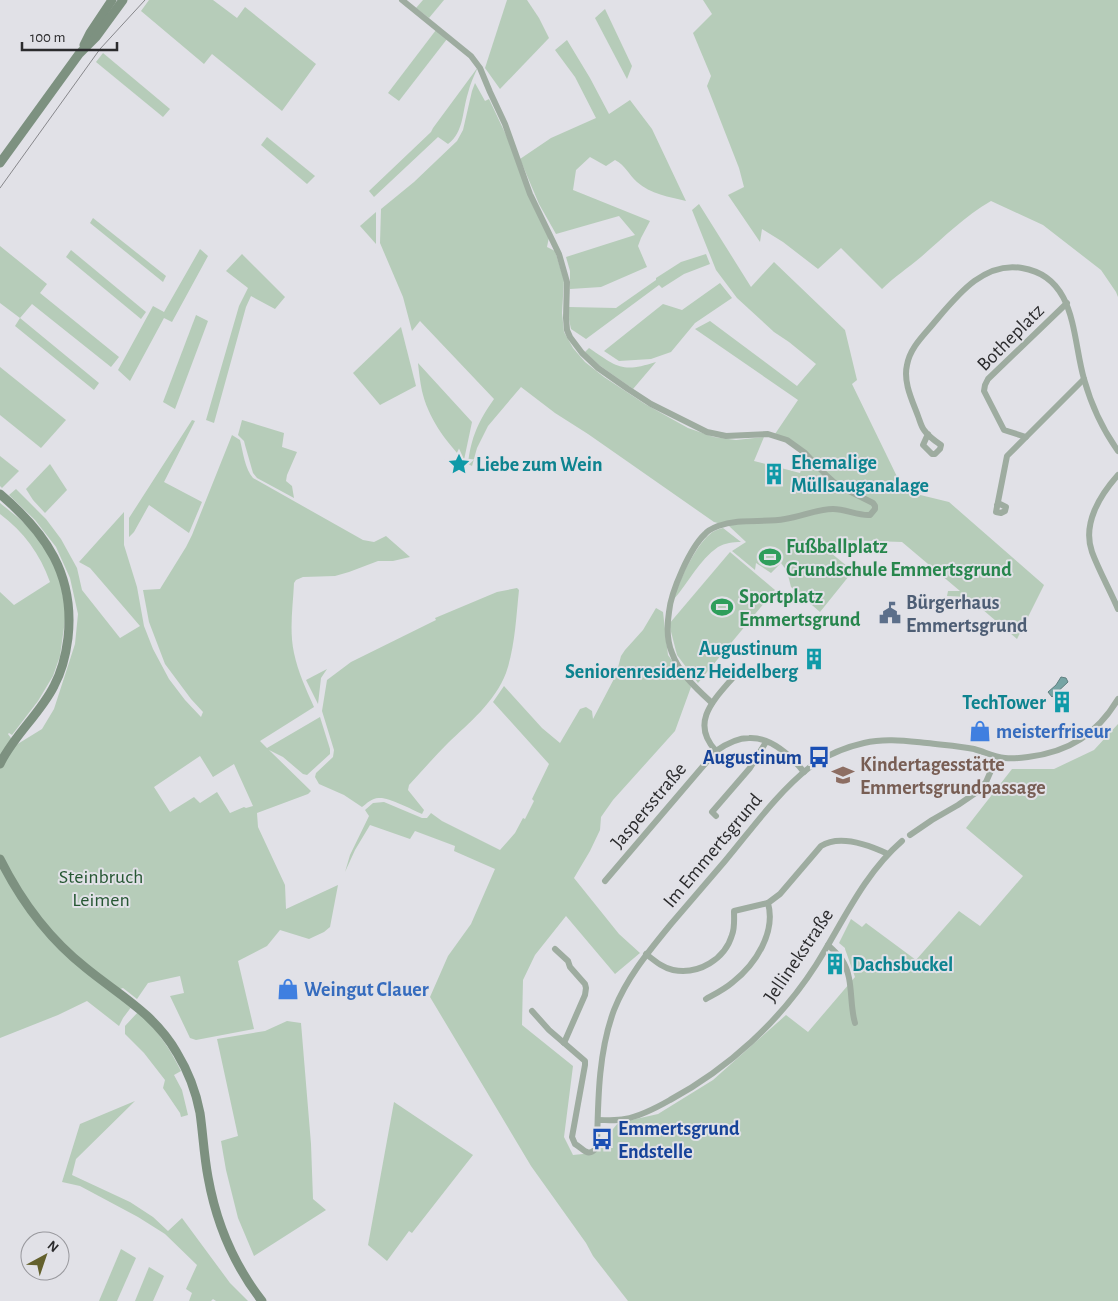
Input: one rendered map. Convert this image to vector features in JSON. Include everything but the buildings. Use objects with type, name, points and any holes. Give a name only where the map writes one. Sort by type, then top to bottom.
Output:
[{"type":"main road","points":[[0,163],[79,54],[90,33],[112,0]]},
{"type":"main road","points":[[79,54],[96,37],[122,0]]},
{"type":"main road","points":[[0,494],[33,525],[54,555],[66,589],[69,614],[65,654],[55,685],[7,751],[0,764]]},
{"type":"main road","points":[[0,859],[20,894],[45,928],[76,960],[149,1016],[178,1053],[192,1082],[196,1098],[201,1120],[208,1176],[219,1222],[240,1267],[262,1301]]},
{"type":"street","points":[[402,0],[472,56],[480,68],[505,124],[530,194],[559,254],[567,282],[567,330],[582,353],[598,368],[628,389],[665,411],[707,432],[726,436],[768,434],[787,440],[805,454],[837,485],[873,503],[875,506],[870,515],[847,510],[829,509],[786,519],[730,522],[716,526],[700,539],[678,581],[671,602],[668,640],[674,660],[695,687],[712,703]]},
{"type":"street","points":[[928,434],[922,428],[906,378],[907,365],[911,354],[916,345],[967,287],[979,278],[997,270],[1013,267],[1039,274],[1057,287],[1066,303],[1072,320],[1084,380],[1099,417],[1118,451]]},
{"type":"street","name":"Botheplatz","points":[[1026,437],[1004,430],[986,396],[985,385],[1066,303]]},
{"type":"street","points":[[998,505],[1007,456],[1084,380]]},
{"type":"street","points":[[1118,475],[1098,502],[1092,518],[1090,536],[1092,551],[1118,608]]},
{"type":"street","points":[[716,751],[707,738],[704,725],[705,717],[712,703],[736,674]]},
{"type":"street","name":"Im Emmertsgrund","points":[[532,1011],[549,1030],[585,1063],[572,1137],[575,1144],[580,1146],[583,1151],[591,1152],[597,1147],[599,1088],[603,1054],[611,1019],[624,988],[644,957],[776,800],[804,772],[824,758],[841,750],[879,740],[954,746],[977,750],[997,757],[1014,758],[1040,755],[1069,746],[1086,736],[1099,725],[1118,699]]},
{"type":"street","name":"Jaspersstraße","points":[[605,882],[716,751],[738,739],[755,738],[780,749],[804,772]]},
{"type":"street","points":[[716,816],[712,812],[750,768],[766,742]]},
{"type":"street","points":[[910,835],[977,792],[986,782],[997,757]]},
{"type":"street","name":"Jellinekstraße","points":[[598,1120],[624,1119],[642,1114],[675,1097],[715,1071],[754,1039],[776,1017],[804,982],[870,875],[902,841]]},
{"type":"street","points":[[644,957],[673,970],[690,970],[712,962],[728,946],[733,933],[734,911],[768,903],[780,894],[824,844],[835,842],[859,844],[888,854]]},
{"type":"street","points":[[706,998],[732,984],[755,958],[767,935],[770,916],[768,903]]},
{"type":"street","points":[[828,945],[839,956],[846,967],[855,1023]]},
{"type":"street","points":[[555,949],[568,961],[570,967],[586,988],[585,995],[564,1043]]},
{"type":"green space","points":[[149,0],[213,0],[237,18],[245,7],[316,64],[282,111],[212,54],[204,64],[141,11]]},
{"type":"green space","points":[[423,0],[444,0],[429,18],[416,8]]},
{"type":"green space","points":[[507,0],[527,0],[549,38],[500,89],[485,68]]},
{"type":"green space","points":[[703,0],[1118,0],[1118,297],[1101,270],[1043,225],[991,201],[963,220],[882,289],[841,248],[818,269],[783,242],[762,229],[760,242],[728,195],[744,187],[739,168],[707,86],[711,76],[693,33],[712,14]]},
{"type":"green space","points":[[605,9],[632,66],[627,79],[595,18]]},
{"type":"green space","points":[[436,30],[447,39],[399,101],[388,93]]},
{"type":"green space","points":[[567,40],[609,114],[630,100],[652,129],[686,201],[660,194],[642,186],[615,160],[606,166],[590,157],[576,170],[573,190],[650,221],[638,246],[647,267],[601,287],[570,289],[570,271],[566,257],[635,235],[619,216],[556,234],[539,204],[520,159],[551,138],[596,118],[575,77],[555,50]]},
{"type":"green space","points":[[103,53],[170,109],[163,117],[96,62]]},
{"type":"green space","points":[[478,67],[466,100],[460,128],[453,139],[448,144],[438,137],[374,197],[369,191],[431,132]]},
{"type":"green space","points":[[475,83],[485,101],[489,99],[549,237],[547,247],[555,251],[564,280],[562,313],[564,332],[573,348],[585,362],[645,404],[688,428],[714,437],[736,440],[764,437],[754,461],[800,473],[808,454],[775,434],[798,400],[695,329],[710,321],[797,386],[816,364],[774,332],[737,298],[716,270],[692,210],[699,204],[751,287],[774,262],[845,330],[857,380],[852,384],[904,491],[949,502],[1044,585],[1017,639],[968,597],[947,596],[948,591],[960,591],[902,542],[843,540],[831,553],[853,571],[820,612],[791,587],[787,571],[781,563],[771,573],[756,563],[755,570],[732,551],[746,542],[729,526],[714,522],[555,413],[521,387],[488,426],[477,448],[472,466],[468,464],[476,429],[494,399],[420,321],[412,331],[403,297],[380,243],[381,209],[414,182],[457,141],[463,130]]},
{"type":"green space","points":[[267,137],[315,176],[307,184],[261,145]]},
{"type":"green space","points":[[376,212],[376,244],[360,226]]},
{"type":"green space","points":[[93,218],[166,276],[163,282],[90,223]]},
{"type":"green space","points":[[0,246],[47,284],[40,293],[119,357],[111,367],[32,304],[20,318],[0,303]]},
{"type":"green space","points":[[200,249],[208,256],[172,322],[164,318],[130,381],[118,370],[153,306],[164,312]]},
{"type":"green space","points":[[71,250],[146,312],[141,319],[66,257]]},
{"type":"green space","points":[[242,254],[285,297],[275,309],[251,296],[246,307],[214,423],[206,420],[239,306],[248,288],[226,271]]},
{"type":"green space","points":[[706,254],[710,264],[684,274],[662,288],[659,285],[586,339],[571,329],[569,307],[616,308],[681,262]]},
{"type":"green space","points":[[720,283],[732,298],[695,323],[671,352],[651,359],[619,361],[604,351],[663,304],[682,310]]},
{"type":"green space","points":[[196,315],[208,321],[175,409],[163,402]]},
{"type":"green space","points":[[20,318],[99,383],[94,390],[15,326]]},
{"type":"green space","points":[[401,327],[416,386],[380,405],[353,373]]},
{"type":"green space","points":[[589,348],[606,360],[620,366],[635,367],[656,362],[633,389],[599,365],[585,352]]},
{"type":"green space","points":[[418,363],[472,422],[464,460],[444,437],[428,410],[422,391]]},
{"type":"green space","points":[[0,367],[66,420],[41,448],[0,415]]},
{"type":"green space","points":[[192,420],[195,421],[164,482],[202,502],[189,533],[149,505],[134,532],[129,537],[129,518]]},
{"type":"green space","points":[[242,420],[284,433],[282,447],[297,452],[286,481],[292,486],[294,498],[257,478],[253,473],[244,441],[238,435]]},
{"type":"green space","name":"Steinbruch Leimen","points":[[232,435],[240,440],[246,465],[253,478],[363,540],[374,542],[386,536],[410,557],[393,561],[378,561],[335,576],[303,577],[294,583],[293,644],[300,674],[314,707],[260,741],[267,748],[320,717],[330,754],[307,775],[303,774],[283,757],[269,750],[311,791],[308,794],[257,813],[258,827],[285,885],[286,909],[338,885],[330,927],[309,939],[280,930],[267,946],[238,961],[254,1029],[196,1040],[190,1038],[170,996],[184,993],[180,976],[148,983],[137,999],[123,988],[111,992],[132,1006],[119,1026],[87,1001],[58,1015],[0,1038],[0,592],[14,605],[50,582],[30,544],[17,528],[0,514],[0,503],[21,520],[41,541],[59,575],[66,613],[60,656],[53,676],[38,701],[12,735],[8,734],[16,745],[42,729],[54,709],[75,644],[78,614],[70,578],[56,547],[35,520],[9,495],[16,489],[46,519],[61,539],[77,568],[82,590],[120,638],[140,626],[90,568],[79,562],[124,512],[124,545],[137,587],[144,626],[153,649],[169,679],[201,717],[203,712],[165,664],[149,622],[143,590],[160,589],[192,535]],"holes":[[[200,756],[213,777],[234,764],[253,806],[244,807],[230,813],[217,792],[200,803],[194,797],[170,812],[154,787]]]},
{"type":"green space","points":[[0,456],[19,471],[2,488],[0,486]]},
{"type":"green space","points":[[50,464],[67,490],[45,513],[26,489]]},
{"type":"green space","points":[[723,528],[741,542],[723,545],[711,552],[674,599],[684,574],[698,548],[716,530]]},
{"type":"green space","name":"Sportplatz Emmertsgrund","points":[[730,552],[775,590],[698,683],[677,655],[669,624]]},
{"type":"green space","points":[[517,588],[519,590],[513,643],[509,663],[501,684],[481,711],[409,785],[408,790],[424,810],[422,814],[384,798],[375,798],[362,807],[344,795],[319,784],[315,777],[316,773],[333,757],[334,750],[322,711],[327,680],[351,662],[436,620],[435,618],[497,592]]},
{"type":"green space","points":[[656,608],[663,612],[668,655],[691,687],[675,731],[613,800],[601,817],[600,830],[574,878],[619,934],[640,953],[615,974],[566,916],[535,955],[523,980],[522,1025],[573,1066],[564,1137],[573,1155],[593,1153],[618,1123],[658,1114],[713,1080],[786,1015],[808,1032],[855,977],[845,948],[839,943],[851,919],[862,927],[866,923],[916,960],[959,911],[980,926],[1023,876],[966,828],[1012,769],[1054,769],[1094,750],[1118,724],[1118,1301],[628,1301],[593,1256],[586,1243],[531,1166],[430,997],[448,956],[471,924],[495,869],[454,851],[455,846],[415,831],[410,839],[370,825],[355,850],[345,872],[350,855],[369,816],[365,810],[373,803],[384,802],[422,818],[427,818],[431,813],[442,821],[500,850],[515,833],[523,818],[525,819],[534,801],[532,799],[549,764],[493,702],[504,686],[542,728],[560,743],[580,709],[586,707],[592,711],[593,719],[616,675],[621,656],[643,630]]},
{"type":"green space","points":[[327,669],[321,678],[318,704],[306,680]]},
{"type":"green space","points":[[138,1012],[162,1040],[181,1071],[174,1075],[182,1090],[188,1115],[181,1117],[163,1088],[165,1080],[144,1053],[125,1034],[125,1026]]},
{"type":"green space","points":[[287,1021],[301,1023],[311,1144],[313,1199],[326,1210],[254,1256],[238,1218],[221,1141],[238,1136],[217,1039],[265,1031]]},
{"type":"green space","points":[[135,1101],[76,1159],[72,1175],[130,1202],[153,1217],[168,1231],[182,1218],[230,1283],[248,1301],[216,1301],[213,1299],[211,1301],[189,1301],[192,1293],[186,1289],[197,1265],[165,1234],[138,1217],[80,1186],[62,1182],[80,1124]]},
{"type":"green space","points":[[394,1102],[473,1155],[412,1233],[409,1231],[387,1261],[368,1245]]},
{"type":"green space","points":[[121,1249],[136,1258],[117,1301],[99,1301]]},
{"type":"green space","points":[[149,1267],[164,1276],[153,1301],[135,1301]]},
{"type":"water","points":[[1061,677],[1066,678],[1068,682],[1052,697],[1048,692]]},
{"type":"tram line","points":[[0,188],[100,49],[145,0]]},
{"type":"place","name":"Liebe zum Wein","points":[[459,464]]},
{"type":"place","name":"Ehemalige Müllsauganalage","points":[[774,474]]},
{"type":"place","name":"Fußballplatz Grundschule Emmertsgrund","points":[[770,557]]},
{"type":"place","name":"Sportplatz Emmertsgrund","points":[[722,607]]},
{"type":"place","name":"Bürgerhaus Emmertsgrund","points":[[890,613]]},
{"type":"place","name":"Augustinum Seniorenresidenz Heidelberg","points":[[814,659]]},
{"type":"place","name":"TechTower","points":[[1062,702]]},
{"type":"place","name":"meisterfriseur","points":[[980,731]]},
{"type":"place","name":"Augustinum","points":[[819,757]]},
{"type":"place","name":"Kindertagesstätte Emmertsgrundpassage","points":[[843,775]]},
{"type":"place","name":"Dachsbuckel","points":[[835,964]]},
{"type":"place","name":"Weingut Clauer","points":[[288,989]]},
{"type":"place","name":"Emmertsgrund Endstelle","points":[[602,1139]]}]
